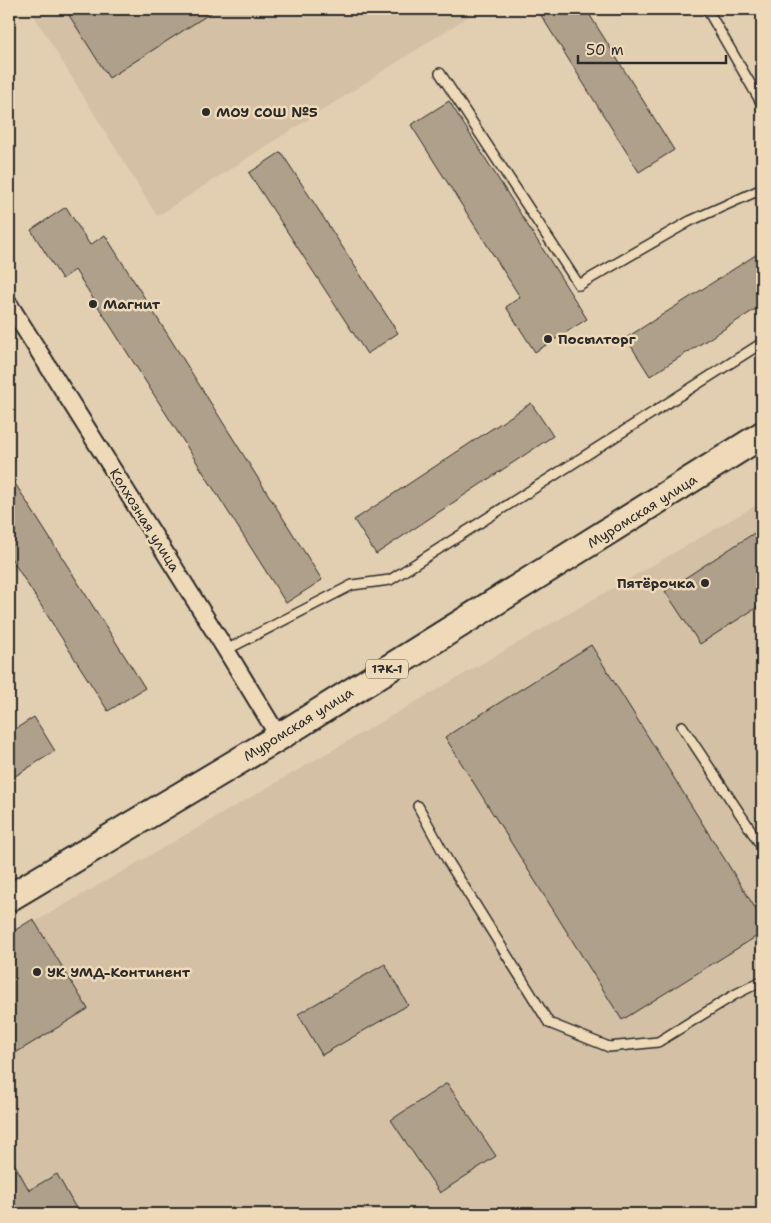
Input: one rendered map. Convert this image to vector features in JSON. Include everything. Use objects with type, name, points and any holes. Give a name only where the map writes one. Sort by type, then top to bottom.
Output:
[{"type":"main road","name":"Муромская улица","points":[[9,898],[279,737],[762,435]]},
{"type":"street","name":"Колхозная улица","points":[[9,304],[279,737]]},
{"type":"lane","points":[[707,9],[762,104]]},
{"type":"lane","points":[[440,73],[579,285],[690,221],[762,189]]},
{"type":"lane","points":[[226,650],[352,585],[390,580],[762,343]]},
{"type":"lane","points":[[682,726],[762,847]]},
{"type":"lane","points":[[418,806],[448,861],[549,1023],[609,1047],[658,1042],[734,995],[762,981]]},
{"type":"shaded area","name":"МОУ СОШ №5","points":[[30,9],[480,9],[157,216]]},
{"type":"shaded area","points":[[762,502],[762,1214],[9,1214],[9,937]]},
{"type":"building","points":[[65,9],[217,9],[109,78]]},
{"type":"building","points":[[537,9],[586,9],[674,150],[639,172]]},
{"type":"building","points":[[755,9],[762,9],[762,21]]},
{"type":"building","points":[[449,101],[587,319],[535,352],[506,307],[520,297],[411,125]]},
{"type":"building","points":[[281,152],[398,333],[367,354],[249,173]]},
{"type":"building","points":[[66,207],[90,245],[105,235],[322,580],[286,603],[75,270],[62,279],[31,230]]},
{"type":"building","points":[[762,251],[762,305],[650,376],[626,338]]},
{"type":"building","points":[[531,403],[553,436],[376,554],[354,520]]},
{"type":"building","points":[[9,474],[145,688],[108,711],[9,555]]},
{"type":"building","points":[[762,528],[762,604],[700,644],[665,591]]},
{"type":"building","points":[[591,645],[762,919],[762,933],[622,1020],[445,737]]},
{"type":"building","points":[[34,717],[55,751],[9,780],[9,733]]},
{"type":"building","name":"УК УМД-Континент","points":[[33,919],[88,1009],[9,1057],[9,934]]},
{"type":"building","points":[[385,964],[408,1005],[322,1055],[298,1014]]},
{"type":"building","points":[[447,1083],[496,1156],[440,1193],[391,1120]]},
{"type":"building","points":[[9,1154],[29,1190],[57,1174],[79,1214],[9,1214]]},
{"type":"place","name":"МОУ СОШ №5","points":[[206,112]]},
{"type":"place","name":"Магнит","points":[[93,304]]},
{"type":"place","name":"Посылторг","points":[[548,339]]},
{"type":"place","name":"Пятёрочка","points":[[705,583]]},
{"type":"place","name":"УК УМД-Континент","points":[[37,972]]}]
